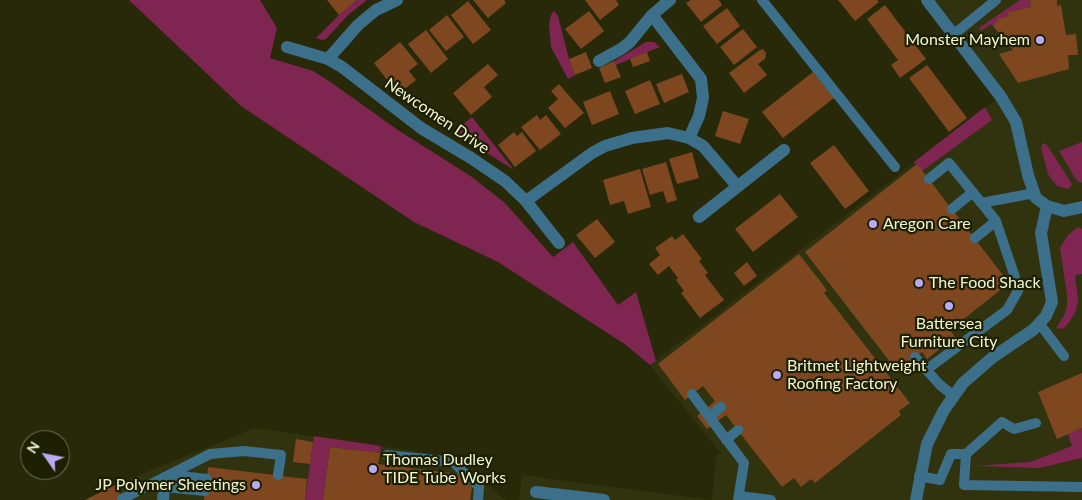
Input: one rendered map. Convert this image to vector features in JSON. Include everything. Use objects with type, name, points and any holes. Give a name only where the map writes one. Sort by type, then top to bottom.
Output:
[{"type":"street","points":[[328,59],[358,25],[376,10],[397,0]]},
{"type":"street","points":[[599,60],[621,49],[630,42],[652,15],[670,0]]},
{"type":"street","points":[[927,0],[1001,97],[1016,122],[1028,175],[1036,198],[1047,206],[1064,211],[1082,207]]},
{"type":"street","points":[[652,15],[701,79],[703,98],[699,116],[689,138]]},
{"type":"street","name":"Newcomen Drive","points":[[287,47],[328,59],[342,67],[421,128],[504,181],[526,201],[559,243]]},
{"type":"street","points":[[526,201],[592,153],[605,146],[632,138],[668,133],[689,138],[703,146],[737,186]]},
{"type":"street","points":[[700,217],[784,150]]},
{"type":"street","points":[[916,500],[927,444],[944,410],[964,383],[993,356],[1033,330],[1046,316],[1052,302],[1041,233],[1047,206]]},
{"type":"street","points":[[163,500],[167,480]]},
{"type":"street","points":[[536,492],[571,498],[604,500]]},
{"type":"lane","points":[[762,0],[895,167]]},
{"type":"lane","points":[[954,35],[996,0]]},
{"type":"lane","points":[[926,370],[1008,310],[1019,289],[996,222],[949,163],[928,180]]},
{"type":"lane","points":[[952,209],[973,192]]},
{"type":"lane","points":[[981,203],[1034,193]]},
{"type":"lane","points":[[975,238],[996,222]]},
{"type":"lane","points":[[1039,323],[1064,356]]},
{"type":"lane","points":[[915,357],[940,385],[954,396]]},
{"type":"lane","points":[[692,394],[744,463],[739,498],[771,500]]},
{"type":"lane","points":[[709,417],[721,407]]},
{"type":"lane","points":[[920,476],[940,480],[951,454],[966,454],[1002,422],[1014,429],[1036,423]]},
{"type":"lane","points":[[726,440],[738,430]]},
{"type":"lane","points":[[122,499],[167,480],[210,454],[244,451],[281,455],[278,475]]},
{"type":"lane","points":[[966,454],[964,485],[1082,487]]},
{"type":"lane","points":[[387,455],[453,462],[479,487],[478,500]]},
{"type":"lane","points":[[167,480],[206,479]]},
{"type":"lane","points":[[167,480],[205,491]]},
{"type":"shaded area","points":[[129,0],[260,0],[277,28],[270,58],[313,71],[398,130],[472,177],[505,203],[553,257],[573,242],[618,305],[636,292],[656,361],[650,365],[626,345],[498,262],[414,222],[241,106]]},
{"type":"shaded area","points":[[357,0],[367,0],[348,15],[326,39],[316,38],[339,15]]},
{"type":"shaded area","points":[[927,0],[1082,0],[1082,500],[712,500],[716,455],[721,454],[650,365],[1000,97]]},
{"type":"shaded area","points":[[1020,0],[1030,0],[1031,7],[1009,12],[1009,16],[999,18],[993,26],[991,24],[981,31],[979,28]]},
{"type":"shaded area","points":[[554,11],[558,16],[575,75],[568,79],[551,47],[549,24]]},
{"type":"shaded area","points":[[646,42],[654,42],[660,47],[616,65],[614,61]]},
{"type":"shaded area","points":[[985,107],[992,120],[922,171],[914,162]]},
{"type":"shaded area","points":[[472,117],[514,170],[453,132]]},
{"type":"shaded area","points":[[1082,142],[1082,183],[1077,181],[1059,151]]},
{"type":"shaded area","points":[[1043,143],[1047,145],[1072,184],[1069,189],[1057,186],[1048,174],[1041,148]]},
{"type":"shaded area","points":[[1078,227],[1082,229],[1082,274],[1075,275],[1078,299],[1076,311],[1068,324],[1062,329],[1056,328],[1065,314],[1067,305],[1060,248],[1067,236]]},
{"type":"shaded area","points":[[255,428],[454,457],[506,500],[85,500],[115,485]]},
{"type":"shaded area","points":[[1082,428],[1082,458],[1039,468],[975,466],[1030,462],[1072,446],[1068,434]]},
{"type":"shaded area","points":[[314,436],[381,446],[380,453],[330,447],[323,500],[305,500]]},
{"type":"shaded area","points":[[522,475],[711,500],[519,500]]},
{"type":"building","points":[[327,0],[357,0],[339,15]]},
{"type":"building","points":[[473,0],[504,0],[506,3],[488,18]]},
{"type":"building","points":[[585,0],[616,0],[619,5],[600,20]]},
{"type":"building","points":[[691,0],[719,0],[722,5],[701,22],[686,3]]},
{"type":"building","points":[[838,0],[877,0],[879,2],[855,21]]},
{"type":"building","name":"Monster Mayhem","points":[[1030,0],[1057,0],[1057,6],[1061,5],[1066,35],[1076,34],[1078,55],[1068,55],[1069,69],[1018,83],[999,54],[1013,50],[993,26],[999,18],[1009,16],[1008,12],[1031,7]]},
{"type":"building","points":[[468,1],[491,30],[473,44],[451,15]]},
{"type":"building","points":[[885,5],[926,59],[900,78],[891,65],[898,60],[867,19]]},
{"type":"building","points":[[727,8],[740,26],[717,44],[703,26]]},
{"type":"building","points":[[589,11],[604,31],[581,49],[565,29]]},
{"type":"building","points":[[447,15],[464,37],[446,51],[429,30]]},
{"type":"building","points":[[743,29],[757,47],[734,65],[720,47]]},
{"type":"building","points":[[426,30],[448,59],[431,73],[408,44]]},
{"type":"building","points":[[400,42],[418,64],[409,71],[416,80],[398,94],[374,63]]},
{"type":"building","points":[[763,49],[766,53],[765,59],[758,64],[767,75],[744,93],[729,73]]},
{"type":"building","points":[[586,52],[592,68],[575,75],[569,59]]},
{"type":"building","points":[[647,52],[650,61],[633,67],[630,59]]},
{"type":"building","points":[[614,61],[621,77],[605,83],[599,68]]},
{"type":"building","points":[[488,64],[498,75],[484,87],[492,97],[471,115],[453,93]]},
{"type":"building","points":[[927,65],[967,118],[949,132],[909,78]]},
{"type":"building","points":[[813,72],[834,98],[783,138],[762,112]]},
{"type":"building","points":[[682,74],[689,92],[664,103],[656,84]]},
{"type":"building","points":[[650,80],[660,104],[635,114],[625,91]]},
{"type":"building","points":[[559,84],[584,113],[565,128],[548,108],[558,99],[551,91]]},
{"type":"building","points":[[610,91],[619,114],[592,125],[583,102]]},
{"type":"building","points":[[723,111],[749,119],[740,144],[715,136]]},
{"type":"building","points":[[537,115],[540,120],[546,115],[561,134],[540,150],[521,127]]},
{"type":"building","points":[[514,132],[517,136],[522,132],[536,151],[515,167],[498,145]]},
{"type":"building","points":[[834,145],[869,191],[845,209],[810,163]]},
{"type":"building","points":[[692,152],[699,178],[677,184],[669,159]]},
{"type":"building","points":[[666,162],[677,200],[667,203],[663,191],[650,195],[642,169]]},
{"type":"building","points":[[917,164],[1009,283],[950,330],[955,337],[927,359],[922,352],[897,371],[805,252]]},
{"type":"building","points":[[640,169],[651,207],[628,214],[624,201],[610,205],[603,180]]},
{"type":"building","points":[[780,194],[798,217],[753,252],[735,229]]},
{"type":"building","points":[[597,219],[615,242],[595,258],[576,235]]},
{"type":"building","points":[[683,234],[702,259],[699,261],[708,273],[705,275],[724,300],[700,318],[681,293],[684,291],[676,280],[678,278],[669,266],[658,275],[649,264],[660,255],[655,248],[672,236],[675,240]]},
{"type":"building","name":"Britmet Lightweight Roofing Factory","points":[[799,254],[827,290],[824,293],[910,403],[899,411],[901,415],[815,483],[811,479],[801,487],[794,478],[782,487],[726,415],[707,429],[697,416],[715,401],[703,386],[685,400],[658,364]]},
{"type":"building","points":[[747,262],[757,276],[744,286],[734,273]]},
{"type":"building","points":[[1082,373],[1082,428],[1057,439],[1038,392]]},
{"type":"building","points":[[296,439],[313,442],[310,464],[293,462]]},
{"type":"building","name":"Thomas Dudley TIDE Tube Works","points":[[330,447],[380,453],[378,464],[459,474],[472,488],[470,500],[323,500]]},
{"type":"building","name":"JP Polymer Sheetings","points":[[208,467],[307,479],[305,500],[204,500]]},
{"type":"building","points":[[115,485],[123,500],[85,500]]},
{"type":"place","name":"Monster Mayhem","points":[[1040,40]]},
{"type":"place","name":"Aregon Care","points":[[873,224]]},
{"type":"place","name":"The Food Shack","points":[[919,283]]},
{"type":"place","name":"Battersea Furniture City","points":[[949,306]]},
{"type":"place","name":"Britmet Lightweight Roofing Factory","points":[[777,375]]},
{"type":"place","name":"Thomas Dudley TIDE Tube Works","points":[[373,469]]},
{"type":"place","name":"JP Polymer Sheetings","points":[[256,485]]}]
